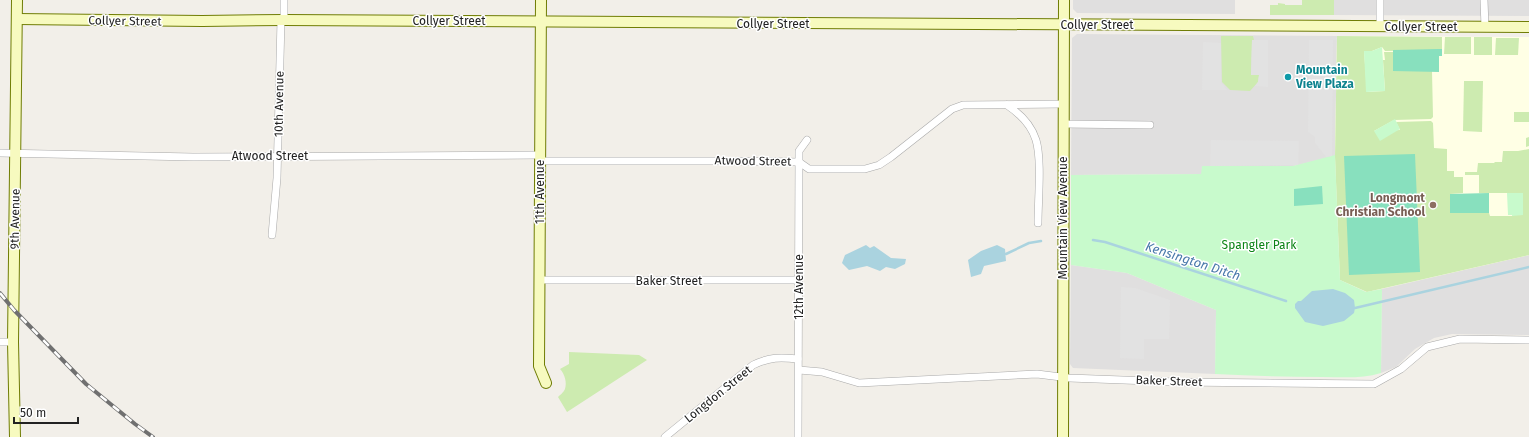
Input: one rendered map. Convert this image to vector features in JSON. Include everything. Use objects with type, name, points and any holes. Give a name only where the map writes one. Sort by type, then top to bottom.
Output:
[{"type":"street","name":"9th Avenue","points":[[15,437],[13,342],[18,0]]},
{"type":"street","name":"10th Avenue","points":[[272,235],[278,156],[282,20],[284,0]]},
{"type":"street","name":"11th Avenue","points":[[542,0],[539,366],[546,383]]},
{"type":"street","name":"Mountain View Avenue","points":[[1063,437],[1064,0]]},
{"type":"street","points":[[1380,0],[1380,27]]},
{"type":"street","points":[[1484,0],[1485,27]]},
{"type":"street","name":"Collyer Street","points":[[17,19],[1529,27]]},
{"type":"street","points":[[1007,104],[1019,113],[1028,124],[1036,139],[1038,155],[1038,223]]},
{"type":"street","name":"Atwood Street","points":[[0,153],[193,157],[278,156],[540,158],[799,162],[809,169],[865,169],[879,165],[952,109],[963,105],[1064,104]]},
{"type":"street","points":[[1064,124],[1150,125]]},
{"type":"street","name":"12th Avenue","points":[[798,437],[799,162],[800,151],[807,140]]},
{"type":"street","name":"Baker Street","points":[[540,280],[799,280]]},
{"type":"street","name":"Baker Street","points":[[799,370],[822,372],[859,383],[1037,374],[1063,377],[1177,382],[1374,384],[1402,369],[1427,347],[1460,339],[1529,340]]},
{"type":"street","points":[[0,342],[13,342]]},
{"type":"street","name":"Longdon Street","points":[[665,437],[753,365],[766,359],[779,357],[798,359]]},
{"type":"shaded area","points":[[1073,0],[1235,0],[1235,14],[1077,13],[1073,9]]},
{"type":"shaded area","points":[[1334,0],[1529,0],[1529,16],[1334,15]]},
{"type":"shaded area","points":[[1077,34],[1337,36],[1335,157],[1293,166],[1202,166],[1202,174],[1071,175],[1072,38]]},
{"type":"shaded area","name":"Longmont Christian School","points":[[1337,36],[1529,37],[1529,255],[1367,292],[1340,280],[1335,155]]},
{"type":"shaded area","points":[[1252,40],[1268,40],[1268,87],[1255,86],[1258,82],[1259,75],[1251,75]]},
{"type":"shaded area","points":[[1309,40],[1333,40],[1332,156],[1326,157],[1315,143],[1315,137],[1308,132]]},
{"type":"shaded area","points":[[1203,42],[1221,43],[1221,82],[1227,90],[1202,90]]},
{"type":"shaded area","points":[[1211,140],[1299,141],[1298,165],[1210,166]]},
{"type":"shaded area","points":[[1529,255],[1529,335],[1452,334],[1434,338],[1415,349],[1396,367],[1381,373],[1382,289]]},
{"type":"shaded area","points":[[1071,265],[1127,273],[1216,310],[1215,374],[1073,368],[1070,364]]},
{"type":"shaded area","points":[[1121,287],[1135,288],[1170,300],[1169,339],[1144,339],[1144,359],[1120,358]]},
{"type":"green space","points":[[1302,0],[1334,0],[1334,15],[1270,15],[1270,5],[1278,5],[1278,3],[1285,5],[1302,5]]},
{"type":"green space","points":[[1221,36],[1253,36],[1254,40],[1252,40],[1251,75],[1259,75],[1258,82],[1250,91],[1230,90],[1222,82]]},
{"type":"green space","name":"Longmont Christian School","points":[[1337,36],[1442,37],[1442,49],[1438,50],[1385,51],[1382,47],[1372,51],[1364,51],[1367,92],[1385,91],[1383,60],[1385,60],[1384,52],[1393,52],[1393,71],[1432,71],[1433,117],[1431,119],[1394,120],[1374,131],[1400,130],[1396,122],[1431,121],[1433,123],[1434,148],[1447,149],[1447,171],[1454,171],[1454,177],[1463,177],[1463,193],[1450,194],[1451,213],[1489,213],[1490,216],[1512,216],[1523,193],[1479,193],[1479,175],[1465,175],[1465,172],[1477,172],[1478,163],[1502,162],[1503,151],[1529,149],[1529,255],[1367,292],[1340,280],[1335,157]]},
{"type":"green space","points":[[1445,37],[1471,37],[1471,54],[1444,54]]},
{"type":"green space","points":[[1474,37],[1492,37],[1492,55],[1474,55]]},
{"type":"green space","points":[[1496,38],[1519,38],[1518,55],[1495,55]]},
{"type":"green space","points":[[1382,47],[1385,91],[1366,92],[1364,51],[1372,51]]},
{"type":"green space","points":[[1442,49],[1442,56],[1439,56],[1439,72],[1393,71],[1393,50]]},
{"type":"green space","points":[[1464,81],[1483,81],[1482,132],[1463,131]]},
{"type":"green space","points":[[1514,112],[1529,112],[1529,122],[1514,122]]},
{"type":"green space","points":[[1395,119],[1400,129],[1380,141],[1374,131]]},
{"type":"green space","points":[[1529,137],[1529,146],[1526,147],[1526,138]]},
{"type":"green space","points":[[1415,154],[1420,272],[1349,275],[1344,156]]},
{"type":"green space","name":"Spangler Park","points":[[1335,155],[1340,280],[1366,292],[1382,289],[1381,373],[1359,377],[1215,374],[1216,310],[1127,273],[1071,265],[1071,175],[1201,174],[1202,166],[1293,166]]},
{"type":"green space","points":[[1322,186],[1323,204],[1294,206],[1294,189]]},
{"type":"green space","points":[[1489,193],[1489,213],[1450,213],[1450,194]]},
{"type":"green space","points":[[1507,193],[1523,193],[1523,215],[1508,215]]},
{"type":"green space","points":[[569,352],[639,355],[647,360],[567,412],[558,397],[565,389],[565,379],[560,369],[569,364]]},
{"type":"water","points":[[866,245],[870,248],[874,246],[891,258],[906,259],[905,264],[895,269],[886,267],[880,271],[867,266],[849,270],[842,263],[845,255]]},
{"type":"water","points":[[997,245],[1005,249],[1006,261],[984,266],[981,274],[971,277],[968,260],[981,251]]},
{"type":"water","points":[[1333,289],[1345,293],[1354,300],[1354,313],[1344,321],[1323,326],[1305,322],[1295,308],[1295,304],[1298,301],[1301,301],[1312,291]]},
{"type":"waterway","name":"Kensington Ditch","points":[[1093,240],[1105,242],[1286,301]]},
{"type":"waterway","name":"Kensington Ditch","points":[[1006,254],[1029,243],[1041,241]]},
{"type":"waterway","name":"Kensington Ditch","points":[[1355,308],[1529,267]]},
{"type":"railway","points":[[0,293],[14,310],[86,384],[153,437]]},
{"type":"place","name":"Mountain View Plaza","points":[[1288,77]]},
{"type":"place","name":"Longmont Christian School","points":[[1433,205]]}]
